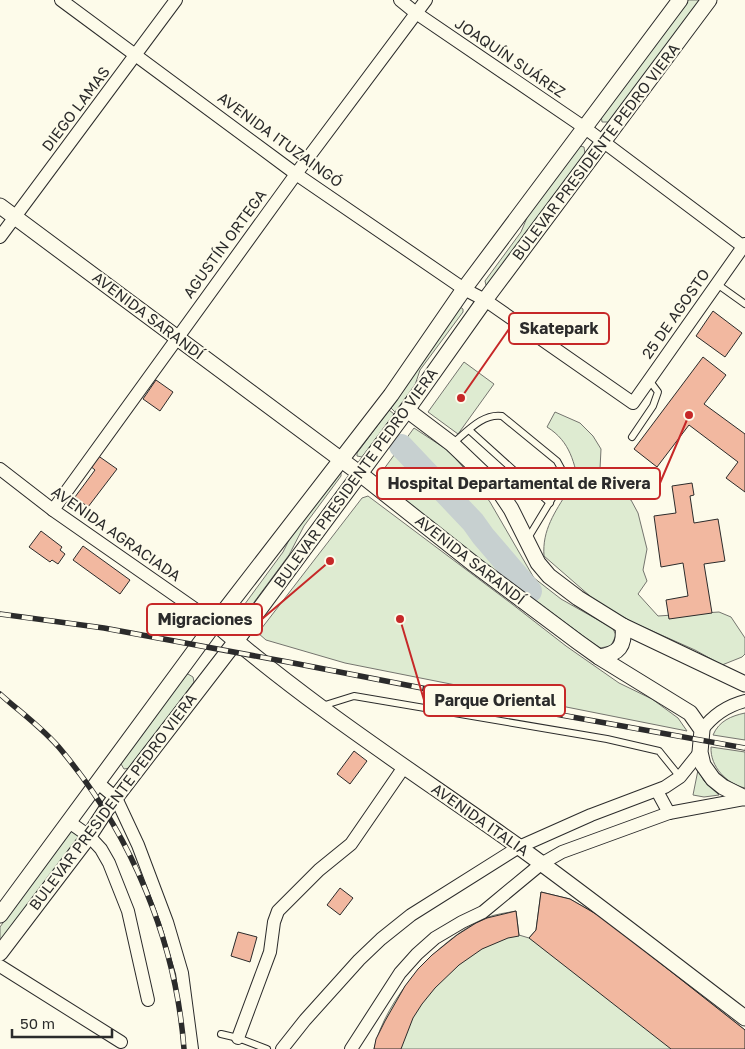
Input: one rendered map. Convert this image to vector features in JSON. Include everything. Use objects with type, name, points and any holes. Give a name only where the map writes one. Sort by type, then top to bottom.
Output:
[{"type":"street","name":"AVENIDA ITUZAINGÓ","points":[[61,0],[296,174],[464,289],[485,300],[633,402]]},
{"type":"street","name":"DIEGO LAMAS","points":[[0,237],[176,0]]},
{"type":"street","name":"JOAQUÍN SUÁREZ","points":[[400,0],[416,13],[585,128],[744,246]]},
{"type":"street","name":"AGUSTÍN ORTEGA","points":[[53,510],[296,174],[426,0]]},
{"type":"street","name":"BULEVAR PRESIDENTE PEDRO VIERA","points":[[0,915],[215,623],[391,395],[464,289],[680,0]]},
{"type":"street","name":"BULEVAR PRESIDENTE PEDRO VIERA","points":[[0,953],[236,640],[407,410],[485,300],[709,0]]},
{"type":"street","name":"AVENIDA SARANDÍ","points":[[0,206],[341,459],[475,565],[599,657],[690,713],[702,730]]},
{"type":"street","name":"25 DE AGOSTO","points":[[633,402],[744,246]]},
{"type":"street","points":[[407,410],[452,444],[495,485],[511,509],[538,563],[549,576],[578,598],[623,626],[745,684]]},
{"type":"street","name":"AVENIDA AGRACIADA","points":[[0,469],[53,510],[215,623]]},
{"type":"street","name":"AVENIDA ITALIA","points":[[215,623],[252,655],[404,767],[519,847],[745,1018]]},
{"type":"street","points":[[599,657],[610,655],[620,648],[624,638],[623,626]]},
{"type":"street","points":[[745,701],[722,710],[709,720],[702,730],[700,752],[703,765],[713,779],[723,787],[745,798]]},
{"type":"street","points":[[282,1049],[305,1020],[380,939],[411,915],[519,847],[591,815],[666,787],[680,777],[700,752]]},
{"type":"street","points":[[238,1038],[270,952],[274,922],[278,911],[319,870],[351,844],[404,767]]},
{"type":"street","points":[[98,783],[116,798],[138,845],[168,922],[182,972],[192,1049]]},
{"type":"street","points":[[657,791],[669,813]]},
{"type":"street","points":[[351,1049],[400,973],[417,954],[435,938],[483,912],[541,864],[562,852],[669,813],[745,798]]},
{"type":"street","points":[[69,822],[89,836],[101,849],[109,863],[128,911],[148,1000]]},
{"type":"street","points":[[0,966],[121,1042]]},
{"type":"lane","points":[[717,284],[745,304]]},
{"type":"lane","points":[[632,437],[653,406],[658,392],[649,380]]},
{"type":"lane","points":[[452,444],[481,421],[492,415],[502,416],[556,461],[563,472],[562,482],[527,540]]},
{"type":"lane","points":[[469,430],[550,503]]},
{"type":"lane","points":[[321,706],[354,696],[607,740],[659,752],[680,777]]},
{"type":"lane","points":[[222,1034],[267,1049]]},
{"type":"green space","points":[[687,0],[700,0],[609,122],[602,122],[601,115]]},
{"type":"green space","points":[[580,146],[584,147],[585,154],[489,285],[486,285],[485,281],[521,232],[531,208]]},
{"type":"green space","points":[[460,307],[463,309],[463,312],[420,370],[415,385],[395,412],[391,408]]},
{"type":"green space","points":[[464,362],[494,384],[458,434],[428,412]]},
{"type":"green space","points":[[389,410],[394,414],[362,457],[357,456],[357,453]]},
{"type":"green space","points":[[555,412],[580,423],[593,436],[601,449],[600,469],[590,483],[603,495],[621,496],[631,500],[638,513],[647,549],[643,570],[647,581],[638,594],[658,616],[719,612],[731,617],[745,638],[745,654],[742,657],[722,665],[695,650],[632,622],[598,603],[544,556],[545,538],[554,514],[568,491],[580,488],[573,462],[566,446],[547,427]]},
{"type":"green space","points":[[414,428],[449,451],[469,474],[490,502],[534,578],[561,599],[612,627],[616,635],[611,646],[600,648],[594,644],[397,498],[378,477]]},
{"type":"green space","points":[[341,471],[341,476],[304,526],[289,555],[249,609],[245,613],[239,612],[283,552],[295,528]]},
{"type":"green space","points":[[368,496],[566,646],[619,683],[652,699],[678,718],[687,731],[345,663],[266,640],[258,633],[362,498]]},
{"type":"green space","points":[[188,674],[193,677],[194,682],[130,768],[124,769],[121,764],[122,761],[185,675]]},
{"type":"green space","points":[[745,713],[745,740],[713,735],[726,720]]},
{"type":"green space","points":[[711,747],[745,752],[745,788],[732,783],[721,774],[713,761]]},
{"type":"green space","points":[[698,770],[704,781],[719,795],[704,797],[693,795]]},
{"type":"green space","points":[[72,829],[81,834],[0,943],[0,927]]},
{"type":"green space","points":[[541,892],[570,899],[603,918],[745,1030],[745,1049],[374,1049],[380,1030],[390,1010],[402,991],[433,955],[468,927],[489,917],[504,913],[516,911],[519,935],[529,938],[536,930]]},
{"type":"building","points":[[713,311],[742,333],[725,357],[696,336]]},
{"type":"building","points":[[703,357],[726,375],[704,404],[745,434],[745,492],[726,478],[738,462],[689,425],[657,467],[634,449]]},
{"type":"building","points":[[156,380],[173,392],[160,411],[143,399]]},
{"type":"building","points":[[97,455],[117,469],[88,507],[75,497],[95,470],[89,465]]},
{"type":"building","points":[[692,483],[694,495],[690,496],[694,523],[718,519],[725,561],[704,564],[712,613],[669,619],[666,600],[688,596],[683,563],[661,567],[654,516],[676,513],[672,486]]},
{"type":"building","points":[[41,531],[62,547],[60,550],[65,554],[58,564],[52,560],[50,562],[29,547]]},
{"type":"building","points":[[83,546],[130,580],[120,594],[73,560]]},
{"type":"building","points":[[354,751],[367,761],[350,784],[337,774]]},
{"type":"building","points":[[340,888],[353,898],[340,915],[327,905]]},
{"type":"building","points":[[541,892],[570,899],[603,918],[745,1030],[745,1049],[671,1049],[529,938],[536,930]]},
{"type":"building","points":[[516,911],[519,936],[508,938],[482,949],[459,965],[435,988],[422,1004],[413,1018],[401,1049],[374,1049],[376,1039],[405,986],[432,955],[476,923],[487,918]]},
{"type":"building","points":[[238,932],[257,937],[250,962],[231,956]]},
{"type":"waterway","points":[[401,446],[473,522],[530,591]]},
{"type":"railway","points":[[0,614],[104,628],[745,748]]},
{"type":"railway","points":[[0,694],[40,728],[62,751],[87,783],[129,853],[160,929],[171,969],[184,1049]]},
{"type":"place","name":"Skatepark","points":[[461,398]]},
{"type":"place","name":"Hospital Departamental de Rivera","points":[[689,415]]},
{"type":"place","name":"Migraciones","points":[[330,561]]},
{"type":"place","name":"Parque Oriental","points":[[400,619]]}]
